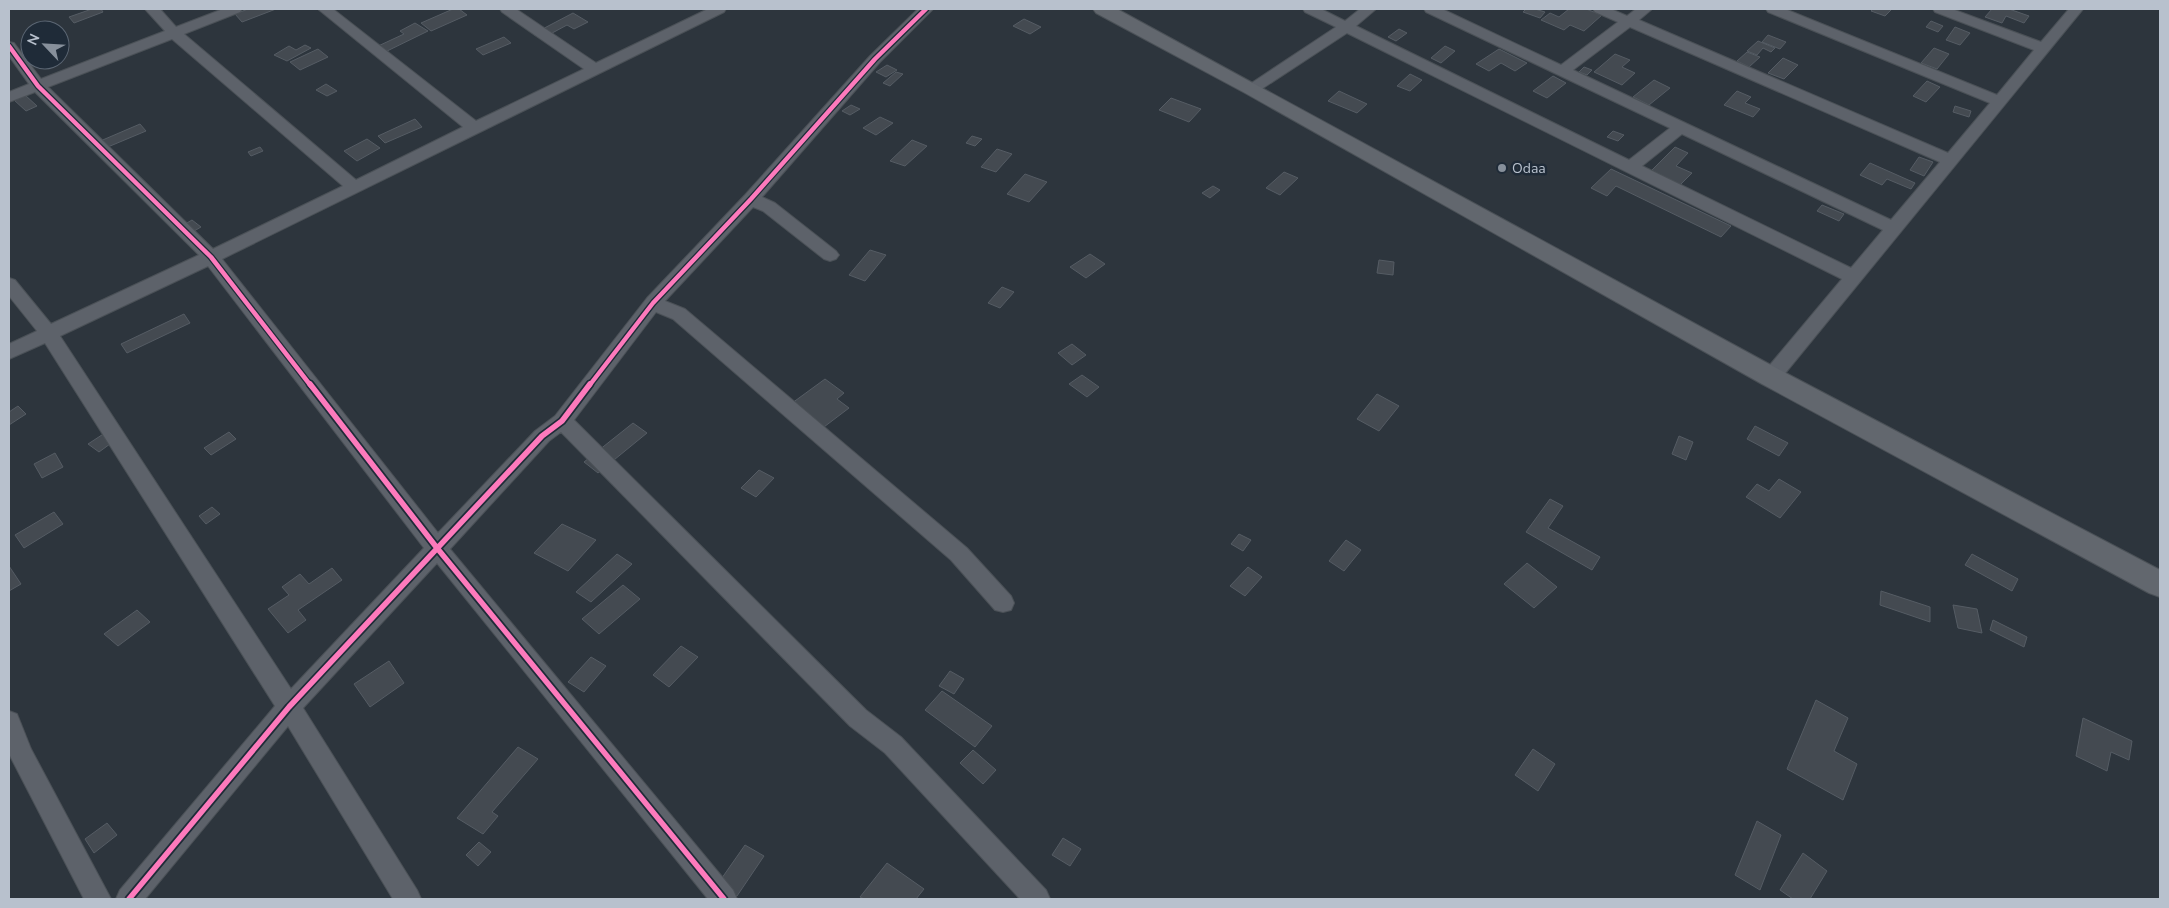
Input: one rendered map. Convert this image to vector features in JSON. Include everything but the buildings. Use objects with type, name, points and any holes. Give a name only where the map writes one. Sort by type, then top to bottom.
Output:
[{"type":"main road","points":[[1102,9],[1252,89],[1771,377],[2160,584]]},
{"type":"street","points":[[152,9],[174,33],[354,187]]},
{"type":"street","points":[[9,98],[235,9]]},
{"type":"street","points":[[325,9],[474,128]]},
{"type":"street","points":[[507,9],[594,69]]},
{"type":"street","points":[[9,352],[211,257],[594,69],[695,13],[719,9]]},
{"type":"street","points":[[129,899],[289,707],[542,436],[562,421],[653,303],[751,199],[875,59],[926,9]]},
{"type":"street","points":[[1310,9],[1852,276]]},
{"type":"street","points":[[1252,89],[1346,27],[1369,9]]},
{"type":"street","points":[[1431,9],[1564,70],[1894,228]]},
{"type":"street","points":[[1600,9],[1950,160]]},
{"type":"street","points":[[1564,70],[1645,9]]},
{"type":"street","points":[[1773,9],[1999,101]]},
{"type":"street","points":[[1940,9],[2043,48]]},
{"type":"street","points":[[1771,377],[1852,276],[2076,9]]},
{"type":"street","points":[[9,46],[38,86],[211,257],[437,548],[724,899]]},
{"type":"street","points":[[1631,166],[1682,127]]},
{"type":"street","points":[[751,199],[769,207],[830,255]]},
{"type":"street","points":[[9,284],[49,334],[289,707],[408,899]]},
{"type":"street","points":[[653,303],[679,314],[944,541],[959,554],[1002,603]]},
{"type":"street","points":[[562,421],[858,718],[893,744],[1037,899]]},
{"type":"street","points":[[9,722],[21,754],[98,899]]},
{"type":"cycle path","points":[[129,899],[289,707],[542,436],[562,421],[653,303],[751,199],[875,59],[926,9]]},
{"type":"cycle path","points":[[9,46],[38,86],[211,257],[437,548],[724,899]]},
{"type":"place","name":"Odaa","points":[[1502,168]]}]
